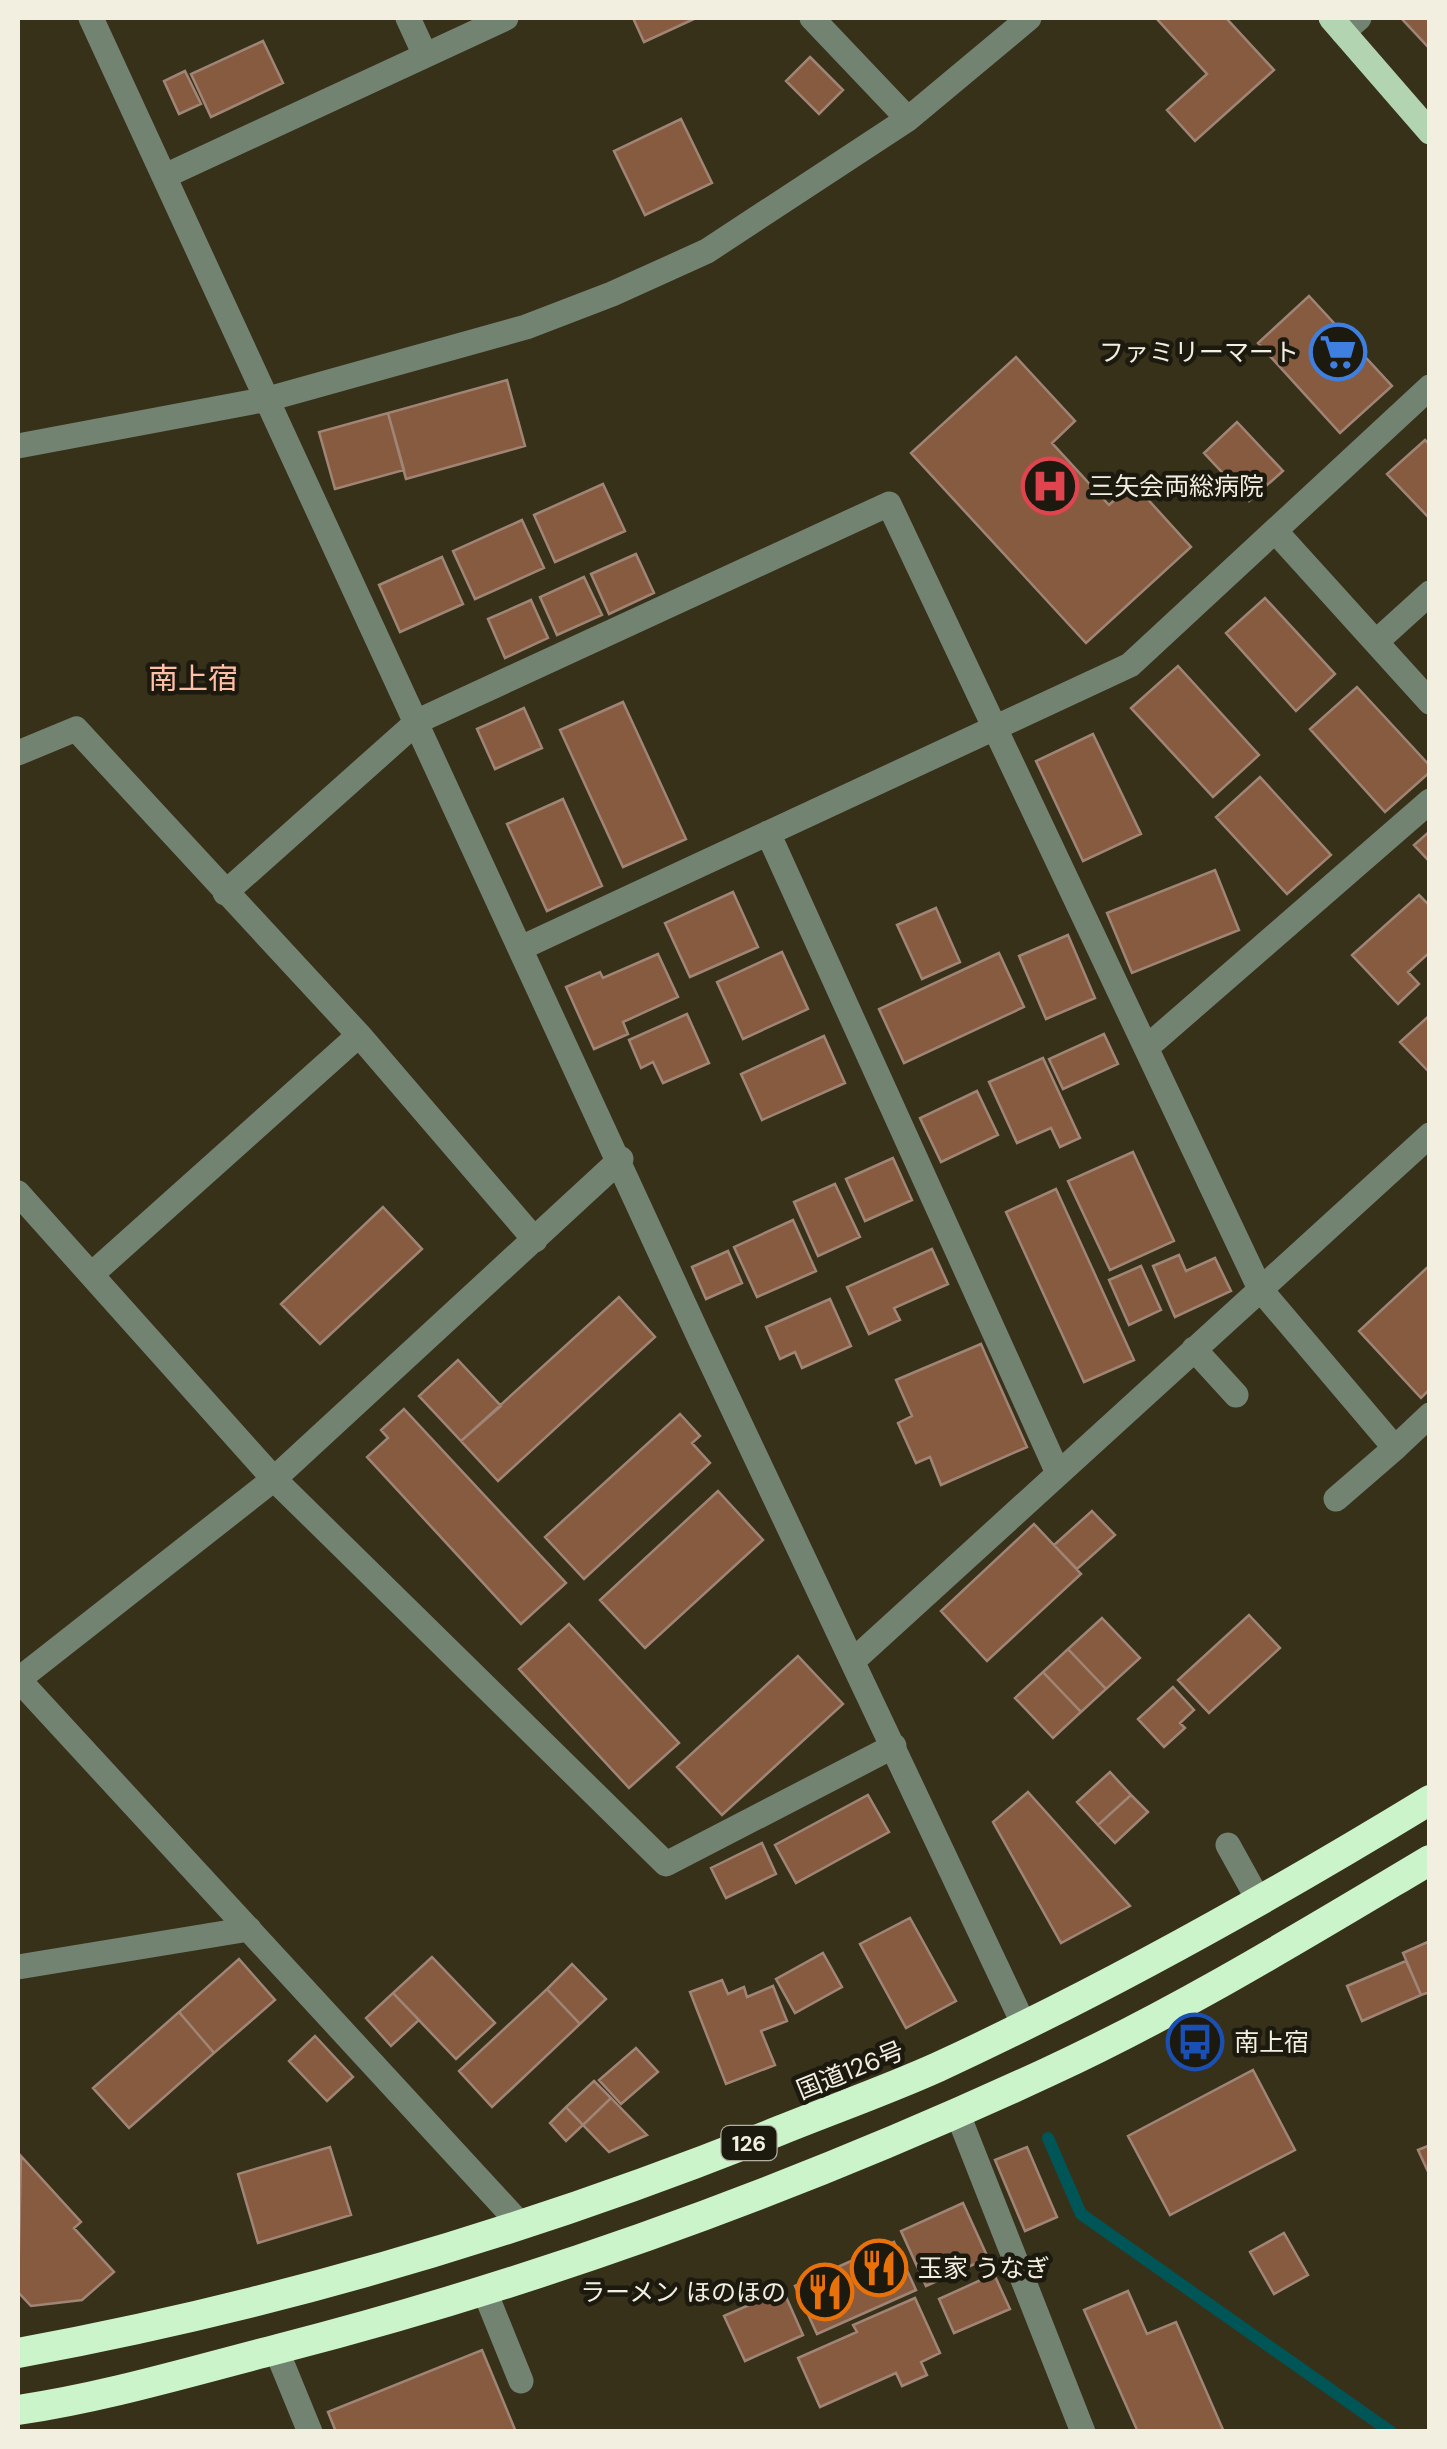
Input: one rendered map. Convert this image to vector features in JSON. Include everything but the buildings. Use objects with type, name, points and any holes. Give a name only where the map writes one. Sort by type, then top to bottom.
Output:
[{"type":"highway","name":"国道126号","points":[[18,2353],[272,2298],[522,2226],[777,2132],[935,2068],[1024,2025],[1260,1901],[1430,1800]]},
{"type":"highway","name":"126","points":[[18,2410],[152,2383],[486,2292],[769,2192],[1050,2072],[1224,1982],[1430,1860]]},
{"type":"main road","points":[[1344,22],[1430,132]]},
{"type":"street","points":[[91,18],[621,1158],[700,1338],[1024,2025]]},
{"type":"street","points":[[408,18],[425,55]]},
{"type":"street","points":[[165,176],[506,18]]},
{"type":"street","points":[[812,18],[908,119]]},
{"type":"street","points":[[18,446],[268,398],[526,326],[612,294],[707,251],[908,119],[1029,18]]},
{"type":"street","points":[[524,948],[1130,665],[1430,388]]},
{"type":"street","points":[[225,893],[418,721],[888,504],[1260,1289],[1395,1448]]},
{"type":"street","points":[[1276,532],[1430,702]]},
{"type":"street","points":[[1376,642],[1430,593]]},
{"type":"street","points":[[18,753],[76,729],[359,1035],[535,1240]]},
{"type":"street","points":[[1146,1048],[1430,800]]},
{"type":"street","points":[[768,834],[1058,1473]]},
{"type":"street","points":[[92,1274],[359,1035]]},
{"type":"street","points":[[854,1660],[1430,1135]]},
{"type":"street","points":[[522,2226],[18,1679],[274,1479],[621,1158]]},
{"type":"street","points":[[19,1198],[274,1479],[666,1864],[894,1746]]},
{"type":"street","points":[[1194,1349],[1236,1395]]},
{"type":"street","points":[[1336,1500],[1430,1415]]},
{"type":"street","points":[[1228,1845],[1260,1901]]},
{"type":"street","points":[[18,1966],[249,1929]]},
{"type":"street","points":[[957,2112],[1083,2432]]},
{"type":"street","points":[[486,2292],[521,2381]]},
{"type":"street","points":[[276,2349],[310,2432]]},
{"type":"waterway","points":[[1048,2138],[1081,2214],[1391,2432]]},
{"type":"place","name":"ファミリーマート","points":[[1338,352]]},
{"type":"place","name":"三矢会両総病院","points":[[1050,486]]},
{"type":"place","name":"南上宿","points":[[1195,2042]]},
{"type":"place","name":"玉家 うなぎ","points":[[879,2268]]},
{"type":"place","name":"ラーメン ほのほの","points":[[825,2292]]},
{"type":"district","name":"南上宿","points":[[193,679]]}]
